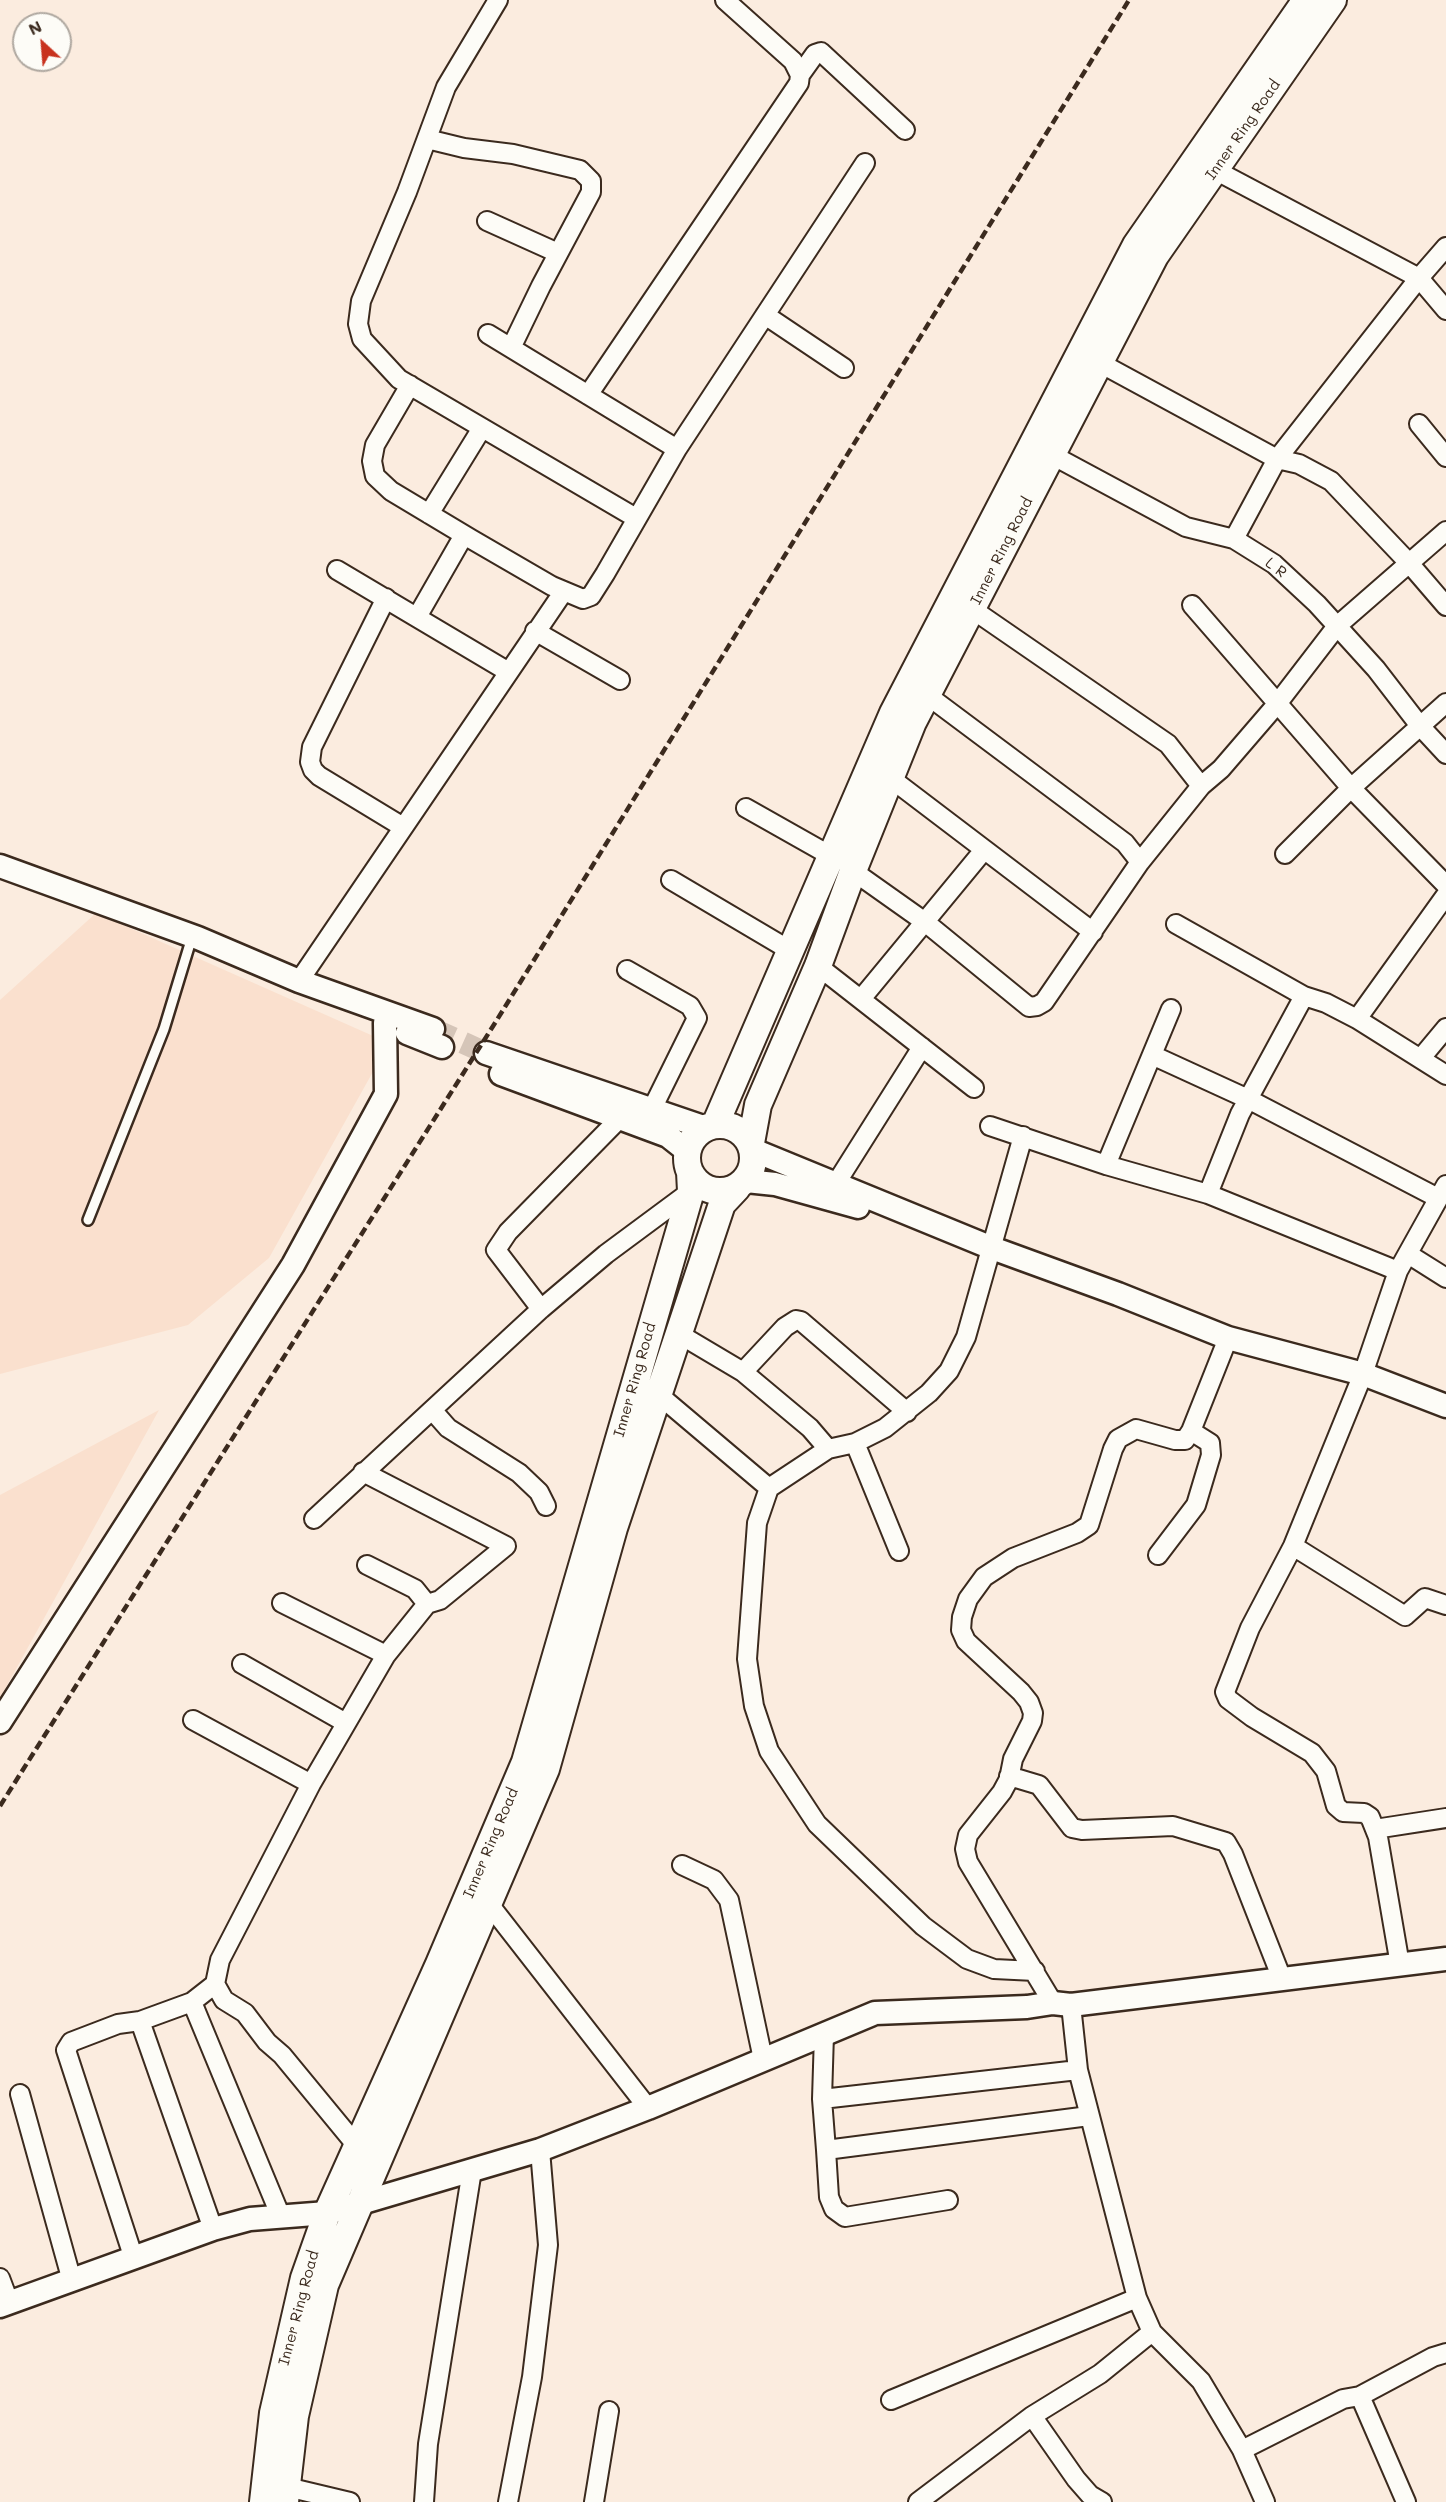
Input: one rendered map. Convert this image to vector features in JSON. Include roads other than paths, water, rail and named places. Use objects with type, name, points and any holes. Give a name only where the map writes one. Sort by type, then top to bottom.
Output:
[{"type":"main road","name":"Inner Ring Road","points":[[711,1126],[893,713],[1136,245],[1306,0]]},
{"type":"main road","name":"Inner Ring Road","points":[[752,1146],[758,1105],[818,966],[889,777],[927,695],[1155,256],[1333,0]]},
{"type":"main road","points":[[711,1126],[735,1128],[743,1133],[752,1146],[754,1160],[741,1184],[726,1191],[704,1188],[689,1172],[691,1142],[711,1126]]},
{"type":"main road","name":"Inner Ring Road","points":[[263,2502],[273,2413],[304,2278],[327,2213],[439,1964],[525,1762],[689,1172]]},
{"type":"main road","name":"Inner Ring Road","points":[[286,2495],[295,2416],[325,2285],[546,1769],[614,1528],[723,1204],[741,1184]]},
{"type":"street","points":[[498,0],[446,87],[361,301],[357,324],[362,339],[399,379],[636,518]]},
{"type":"street","points":[[725,0],[793,61],[800,75]]},
{"type":"street","points":[[588,395],[799,83],[800,75],[815,54],[821,52],[905,130]]},
{"type":"street","points":[[427,139],[580,170],[589,177],[591,192],[511,348]]},
{"type":"street","points":[[410,385],[375,445],[372,461],[375,476],[381,483],[464,535],[564,591],[583,599],[591,596],[677,449],[865,163]]},
{"type":"street","points":[[1215,170],[1419,278],[1446,310]]},
{"type":"street","points":[[487,220],[558,253]]},
{"type":"street","points":[[1234,539],[1277,459],[1446,247]]},
{"type":"street","points":[[765,315],[844,368]]},
{"type":"street","points":[[488,334],[677,449]]},
{"type":"street","points":[[1100,363],[1277,459],[1299,464],[1331,481],[1446,606]]},
{"type":"street","points":[[1419,424],[1446,457]]},
{"type":"street","points":[[429,514],[482,428]]},
{"type":"street","name":"L R","points":[[1052,455],[1186,527],[1234,539],[1274,564],[1317,603],[1376,669],[1420,726],[1446,754]]},
{"type":"street","points":[[853,871],[925,922],[1029,1007],[1044,1002],[1140,862],[1201,786],[1221,769],[1277,704],[1337,626],[1446,531]]},
{"type":"street","points":[[417,617],[464,535]]},
{"type":"street","points":[[337,570],[507,671]]},
{"type":"street","points":[[298,981],[507,671],[564,591]]},
{"type":"street","points":[[386,598],[312,747],[310,762],[313,770],[319,776],[403,827]]},
{"type":"street","points":[[1192,605],[1351,789],[1446,885]]},
{"type":"street","points":[[972,609],[1168,744],[1201,786]]},
{"type":"street","points":[[536,631],[620,680]]},
{"type":"street","points":[[927,695],[1125,843],[1140,862]]},
{"type":"street","points":[[1285,854],[1351,789],[1446,703]]},
{"type":"street","points":[[889,777],[1093,932]]},
{"type":"street","points":[[746,808],[831,855]]},
{"type":"street","points":[[861,999],[984,850]]},
{"type":"street","points":[[0,866],[195,938],[437,1038],[385,1023],[195,938]]},
{"type":"street","points":[[671,880],[790,951]]},
{"type":"street","points":[[1357,1019],[1446,895]]},
{"type":"street","points":[[1176,924],[1304,996],[1326,1003],[1357,1019],[1446,1075]]},
{"type":"street","points":[[818,966],[974,1088]]},
{"type":"street","points":[[627,970],[690,1006],[697,1018],[652,1109]]},
{"type":"street","points":[[1208,1194],[1248,1099],[1304,996]]},
{"type":"street","points":[[1106,1165],[1171,1009]]},
{"type":"street","points":[[0,1722],[293,1265],[386,1094],[385,1023]]},
{"type":"street","points":[[1421,1059],[1446,1028]]},
{"type":"street","points":[[835,1185],[922,1047]]},
{"type":"street","points":[[1152,1055],[1442,1192],[1398,1271],[1363,1374],[1293,1546],[1250,1628],[1225,1692],[1228,1699],[1251,1717],[1312,1753],[1326,1771],[1336,1806],[1343,1812],[1364,1813],[1370,1817],[1375,1829],[1400,1965]]},
{"type":"street","points":[[314,1519],[541,1310],[606,1254],[689,1172],[668,1136],[486,1061],[711,1126]]},
{"type":"street","points":[[541,1310],[495,1250],[508,1232],[621,1117]]},
{"type":"street","points":[[990,1126],[1106,1165],[1208,1194],[1398,1271]]},
{"type":"street","points":[[1023,1136],[983,1245],[966,1337],[949,1371],[929,1394],[885,1428],[855,1443],[828,1449],[769,1488],[757,1523],[747,1659],[754,1706],[769,1751],[817,1824],[923,1926],[967,1959],[994,1969],[1035,1971]]},
{"type":"street","points":[[752,1146],[835,1185],[983,1245],[1118,1294],[1228,1338],[1363,1374],[1446,1406]]},
{"type":"street","points":[[741,1184],[775,1184],[983,1245]]},
{"type":"street","points":[[1407,1254],[1446,1278]]},
{"type":"street","points":[[743,1372],[785,1327],[796,1320],[801,1321],[907,1412]]},
{"type":"street","points":[[679,1334],[743,1372],[810,1428],[828,1449]]},
{"type":"street","points":[[1228,1338],[1191,1431],[1185,1440],[1175,1440],[1136,1429],[1118,1439],[1089,1525],[1077,1533],[1013,1558],[984,1577],[968,1599],[962,1617],[961,1630],[966,1641],[1017,1687],[1029,1702],[1033,1713],[1032,1721],[1013,1760],[1002,1792],[968,1835],[965,1849],[968,1862],[1035,1971],[1062,2004],[1137,2298],[1152,2332],[1200,2380],[1242,2450],[1265,2502]]},
{"type":"street","points":[[659,1395],[769,1488]]},
{"type":"street","points":[[433,1411],[448,1428],[519,1473],[539,1492],[546,1506]]},
{"type":"street","points":[[1158,1555],[1196,1505],[1211,1455],[1210,1443],[1191,1431]]},
{"type":"street","points":[[855,1443],[899,1551]]},
{"type":"street","points":[[134,2259],[66,2050],[71,2042],[118,2024],[140,2020],[192,2002],[215,1984],[220,1960],[311,1784],[386,1655],[427,1604],[440,1600],[506,1546],[363,1472]]},
{"type":"street","points":[[1293,1546],[1405,1616],[1425,1598],[1446,1605]]},
{"type":"street","points":[[367,1565],[415,1589],[427,1604]]},
{"type":"street","points":[[282,1603],[386,1655]]},
{"type":"street","points":[[242,1664],[346,1723]]},
{"type":"street","points":[[193,1720],[311,1784]]},
{"type":"street","points":[[1009,1776],[1039,1785],[1072,1828],[1082,1830],[1173,1826],[1226,1842],[1233,1854],[1282,1979]]},
{"type":"street","points":[[1375,1829],[1446,1818]]},
{"type":"street","points":[[682,1865],[714,1880],[729,1900],[763,2059]]},
{"type":"street","points":[[489,1904],[648,2108]]},
{"type":"street","points":[[0,2278],[5,2304],[213,2229],[250,2219],[327,2213],[540,2150],[648,2108],[875,2013],[1062,2004],[1446,1959]]},
{"type":"street","points":[[215,1984],[224,2000],[245,2013],[267,2042],[282,2055],[357,2146]]},
{"type":"street","points":[[192,2002],[281,2217]]},
{"type":"street","points":[[140,2020],[213,2229]]},
{"type":"street","points":[[824,2034],[822,2099],[829,2197],[834,2209],[845,2217],[948,2200]]},
{"type":"street","points":[[822,2099],[1078,2070]]},
{"type":"street","points":[[20,2094],[72,2281]]},
{"type":"street","points":[[826,2150],[1089,2116]]},
{"type":"street","points":[[508,2502],[532,2376],[548,2245],[540,2150]]},
{"type":"street","points":[[424,2502],[428,2444],[472,2170]]},
{"type":"street","points":[[891,2400],[1137,2298]]},
{"type":"street","points":[[918,2502],[1032,2416],[1100,2374],[1152,2332]]},
{"type":"street","points":[[1242,2450],[1343,2399],[1360,2396],[1433,2357],[1446,2353]]},
{"type":"street","points":[[1360,2396],[1406,2502]]},
{"type":"street","points":[[594,2502],[609,2411]]},
{"type":"street","points":[[1032,2416],[1076,2479],[1090,2495],[1102,2502]]},
{"type":"street","points":[[286,2495],[350,2502]]},
{"type":"lane","points":[[88,1220],[164,1029],[195,938]]},
{"type":"tunnel","points":[[433,1029],[486,1053]]},
{"type":"railway","points":[[0,1806],[495,1023],[1129,0]]}]
